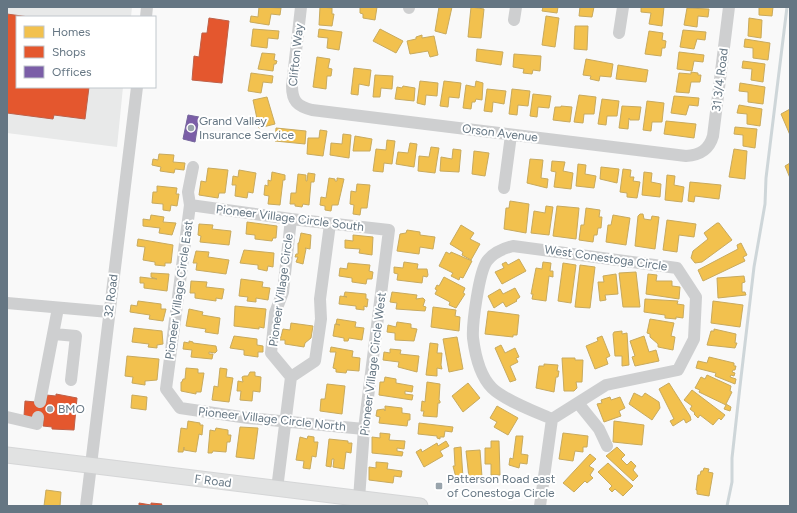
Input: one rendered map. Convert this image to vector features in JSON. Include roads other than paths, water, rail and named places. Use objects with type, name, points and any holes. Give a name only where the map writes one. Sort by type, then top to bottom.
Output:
[{"type":"main road","name":"F Road","points":[[7,455],[420,506]]},
{"type":"street","name":"Clifton Way","points":[[295,103],[292,96],[292,86],[301,7]]},
{"type":"street","points":[[514,20],[516,7]]},
{"type":"street","points":[[619,33],[623,7]]},
{"type":"street","name":"31 3/4 Road","points":[[704,151],[711,143],[713,136],[729,7]]},
{"type":"street","name":"32 Road","points":[[86,506],[137,88]]},
{"type":"street","name":"Orson Avenue","points":[[295,103],[312,110],[686,156],[696,155],[704,151]]},
{"type":"street","points":[[504,188],[511,135]]},
{"type":"street","name":"Pioneer Village Circle East","points":[[180,408],[166,389],[190,205],[188,192],[193,167]]},
{"type":"street","name":"Pioneer Village Circle South","points":[[190,205],[330,224],[389,230]]},
{"type":"street","name":"Pioneer Village Circle","points":[[291,219],[282,292],[275,313],[271,353],[291,377]]},
{"type":"street","points":[[277,489],[291,377],[315,361],[321,319],[320,299],[330,224]]},
{"type":"street","name":"Pioneer Village Circle West","points":[[359,499],[364,429],[389,230]]},
{"type":"street","name":"West Conestoga Circle","points":[[526,246],[677,268],[696,297],[694,339],[678,370],[606,385],[578,403],[552,419],[515,402],[492,389],[481,370],[473,337],[478,286],[487,260],[504,248],[526,246]]},
{"type":"street","points":[[7,303],[109,312]]},
{"type":"street","points":[[40,402],[58,308]]},
{"type":"street","points":[[54,334],[76,336],[71,380]]},
{"type":"street","points":[[578,403],[599,429],[607,446]]},
{"type":"street","name":"Pioneer Village Circle North","points":[[180,408],[285,422],[364,429]]},
{"type":"street","points":[[7,417],[37,424],[38,417]]},
{"type":"street","points":[[540,506],[552,419]]},
{"type":"waterway","points":[[727,506],[732,482],[732,458],[740,386],[754,267],[765,204],[766,178],[787,7]]},
{"type":"place","name":"Grand Valley Insurance Service","points":[[191,128]]},
{"type":"place","name":"BMO","points":[[50,409]]},
{"type":"place","name":"Patterson Road east of Conestoga Circle","points":[[439,486]]}]
